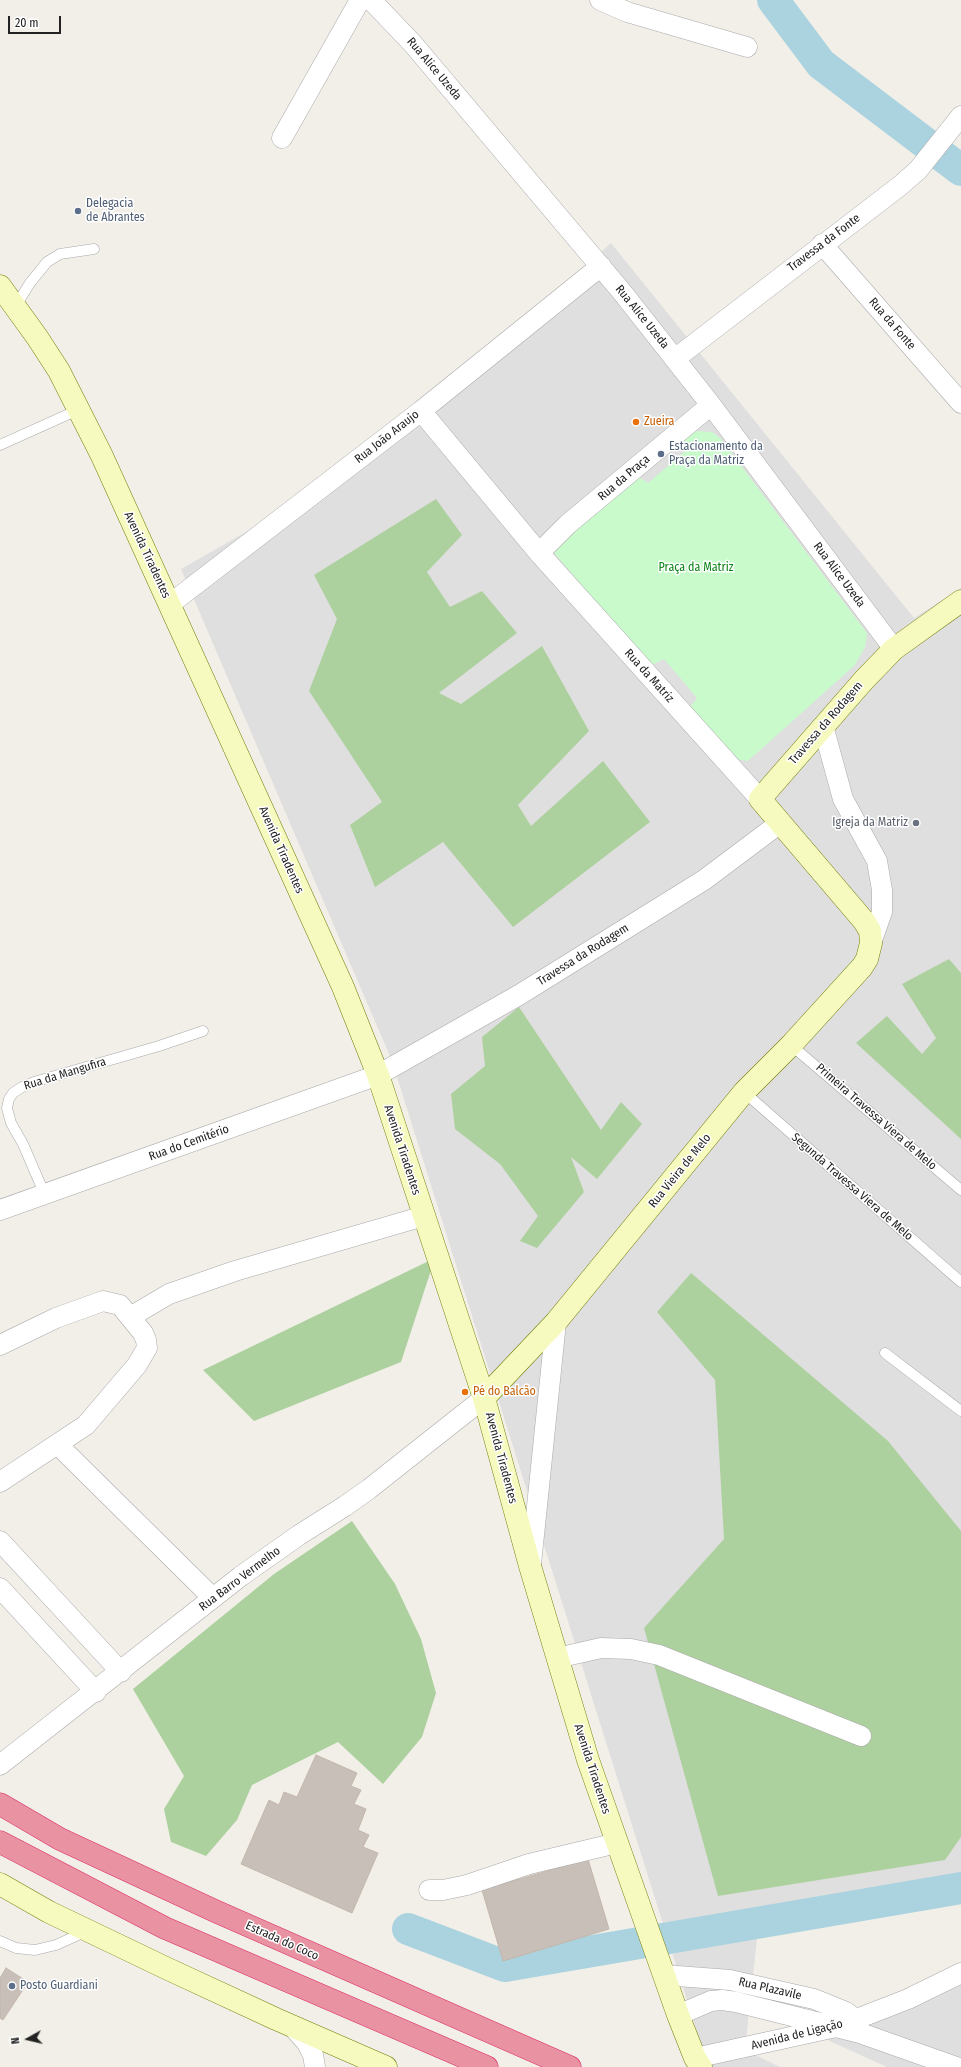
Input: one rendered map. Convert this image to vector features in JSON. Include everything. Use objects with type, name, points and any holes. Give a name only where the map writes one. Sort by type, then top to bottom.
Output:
[{"type":"highway","name":"Estrada do Coco","points":[[0,1804],[60,1839],[214,1911],[570,2067]]},
{"type":"highway","points":[[0,1842],[165,1928],[487,2067]]},
{"type":"street","points":[[282,138],[360,0]]},
{"type":"street","name":"Rua Alice Uzeda","points":[[371,0],[414,44],[601,266],[676,358],[894,649]]},
{"type":"street","points":[[600,0],[627,12],[747,47]]},
{"type":"street","name":"Travessa da Fonte","points":[[676,358],[822,244],[882,200],[918,170],[961,116]]},
{"type":"street","name":"Rua da Fonte","points":[[822,244],[961,403]]},
{"type":"street","name":"Rua João Araujo","points":[[170,604],[421,411],[601,266]]},
{"type":"street","name":"Avenida Tiradentes","points":[[0,286],[59,371],[80,409],[343,987],[378,1075],[484,1398],[530,1566],[588,1760],[695,2064]]},
{"type":"street","name":"Rua da Praça","points":[[539,553],[568,524],[711,405]]},
{"type":"street","name":"Rua da Matriz","points":[[421,411],[539,553],[760,799],[864,922],[870,931],[871,943]]},
{"type":"street","name":"Travessa da Rodagem","points":[[760,799],[864,680],[894,649],[961,601]]},
{"type":"street","points":[[823,726],[843,799],[877,861],[882,890],[882,912],[871,943]]},
{"type":"street","name":"Travessa da Rodagem","points":[[378,1075],[519,995],[704,880],[780,823]]},
{"type":"street","name":"Rua Vieira de Melo","points":[[484,1398],[556,1322],[744,1092],[791,1045],[862,967],[870,950],[871,943]]},
{"type":"street","name":"Rua do Cemitério","points":[[0,1210],[378,1075]]},
{"type":"street","points":[[130,1317],[169,1294],[235,1271],[424,1216]]},
{"type":"street","points":[[0,1344],[56,1318],[103,1301],[111,1301],[120,1305],[130,1317],[146,1340],[147,1348],[137,1365],[86,1425],[58,1445],[0,1482]]},
{"type":"street","points":[[530,1566],[556,1322]]},
{"type":"street","name":"Rua Barro Vermelho","points":[[0,1765],[96,1692],[213,1598],[298,1535],[345,1506],[369,1489],[484,1398]]},
{"type":"street","points":[[58,1445],[213,1598]]},
{"type":"street","points":[[0,1541],[120,1672]]},
{"type":"street","points":[[0,1588],[96,1692]]},
{"type":"street","points":[[557,1658],[601,1648],[631,1649],[659,1655],[861,1736]]},
{"type":"street","points":[[429,1890],[443,1890],[467,1885],[529,1864],[617,1843]]},
{"type":"street","points":[[0,1884],[49,1912],[89,1931],[292,2026],[386,2067]]},
{"type":"street","name":"Rua Plazavile","points":[[662,1968],[730,1980],[824,2002],[836,2007],[858,2026],[959,2067]]},
{"type":"street","name":"Avenida de Ligação","points":[[695,2064],[836,2027],[858,2026],[961,1973]]},
{"type":"street","points":[[763,2008],[770,1989]]},
{"type":"street","name":"Rua Plazavile","points":[[678,2015],[711,2001],[722,2000],[763,2008],[836,2027]]},
{"type":"street","points":[[292,2026],[307,2043],[313,2055],[315,2067]]},
{"type":"lane","points":[[15,307],[30,283],[47,262],[60,254],[94,249]]},
{"type":"lane","points":[[0,445],[80,409]]},
{"type":"lane","name":"Rua da Mangufira","points":[[45,1195],[23,1144],[11,1123],[7,1108],[13,1093],[34,1082],[159,1046],[203,1031]]},
{"type":"lane","name":"Primeira Travessa Viera de Melo","points":[[791,1045],[961,1190]]},
{"type":"lane","name":"Segunda Travessa Viera de Melo","points":[[744,1092],[961,1282]]},
{"type":"lane","points":[[885,1353],[961,1411]]},
{"type":"lane","points":[[0,1941],[16,1948],[34,1950],[56,1944],[89,1931]]},
{"type":"shaded area","points":[[611,243],[914,618],[961,588],[961,1892],[758,1929],[745,2050],[780,2067],[708,2067],[392,1061],[181,569],[272,517],[436,397]]},
{"type":"shaded area","points":[[961,1964],[961,2067],[887,2067],[812,2033]]},
{"type":"green space","name":"Praça da Matriz","points":[[694,431],[712,432],[721,439],[867,633],[865,647],[855,665],[748,761],[729,758],[687,711],[697,698],[664,659],[650,666],[550,548],[635,475],[648,483],[688,449],[681,438]]},
{"type":"green space","points":[[436,499],[462,535],[427,572],[450,607],[482,591],[517,633],[439,693],[461,704],[542,646],[589,731],[518,805],[531,826],[603,761],[650,822],[513,927],[443,842],[375,887],[350,825],[382,802],[309,691],[337,619],[314,575]]},
{"type":"green space","points":[[949,959],[961,973],[961,1139],[856,1043],[887,1016],[922,1054],[936,1038],[902,984]]},
{"type":"green space","points":[[519,1007],[601,1130],[621,1102],[642,1124],[597,1179],[571,1157],[584,1192],[537,1248],[520,1241],[538,1216],[500,1164],[455,1129],[451,1094],[485,1066],[482,1037]]},
{"type":"green space","points":[[435,1258],[401,1362],[254,1421],[203,1370]]},
{"type":"green space","points":[[691,1273],[888,1441],[961,1531],[961,1837],[945,1860],[718,1896],[644,1628],[724,1539],[715,1380],[657,1312]]},
{"type":"green space","points":[[352,1521],[395,1584],[421,1639],[436,1693],[422,1737],[383,1784],[338,1742],[252,1785],[237,1820],[206,1856],[171,1842],[164,1809],[184,1776],[133,1689],[274,1574]]},
{"type":"building","points":[[316,1755],[357,1773],[351,1786],[361,1790],[354,1804],[366,1809],[358,1830],[369,1835],[363,1847],[378,1853],[352,1913],[241,1864],[269,1800],[279,1805],[284,1792],[297,1797]]},
{"type":"building","points":[[588,1859],[609,1929],[503,1961],[482,1890]]},
{"type":"building","points":[[6,1968],[28,1982],[3,2020],[0,2018],[0,1978]]},
{"type":"waterway","points":[[773,0],[821,64],[961,170]]},
{"type":"waterway","points":[[408,1929],[505,1966],[961,1888]]},
{"type":"place","name":"Delegacia de Abrantes","points":[[78,211]]},
{"type":"place","name":"Zueira","points":[[636,422]]},
{"type":"place","name":"Estacionamento da Praça da Matriz","points":[[661,454]]},
{"type":"place","name":"Igreja da Matriz","points":[[916,823]]},
{"type":"place","name":"Pé do Balcão","points":[[465,1392]]},
{"type":"place","name":"Posto Guardiani","points":[[12,1986]]}]
